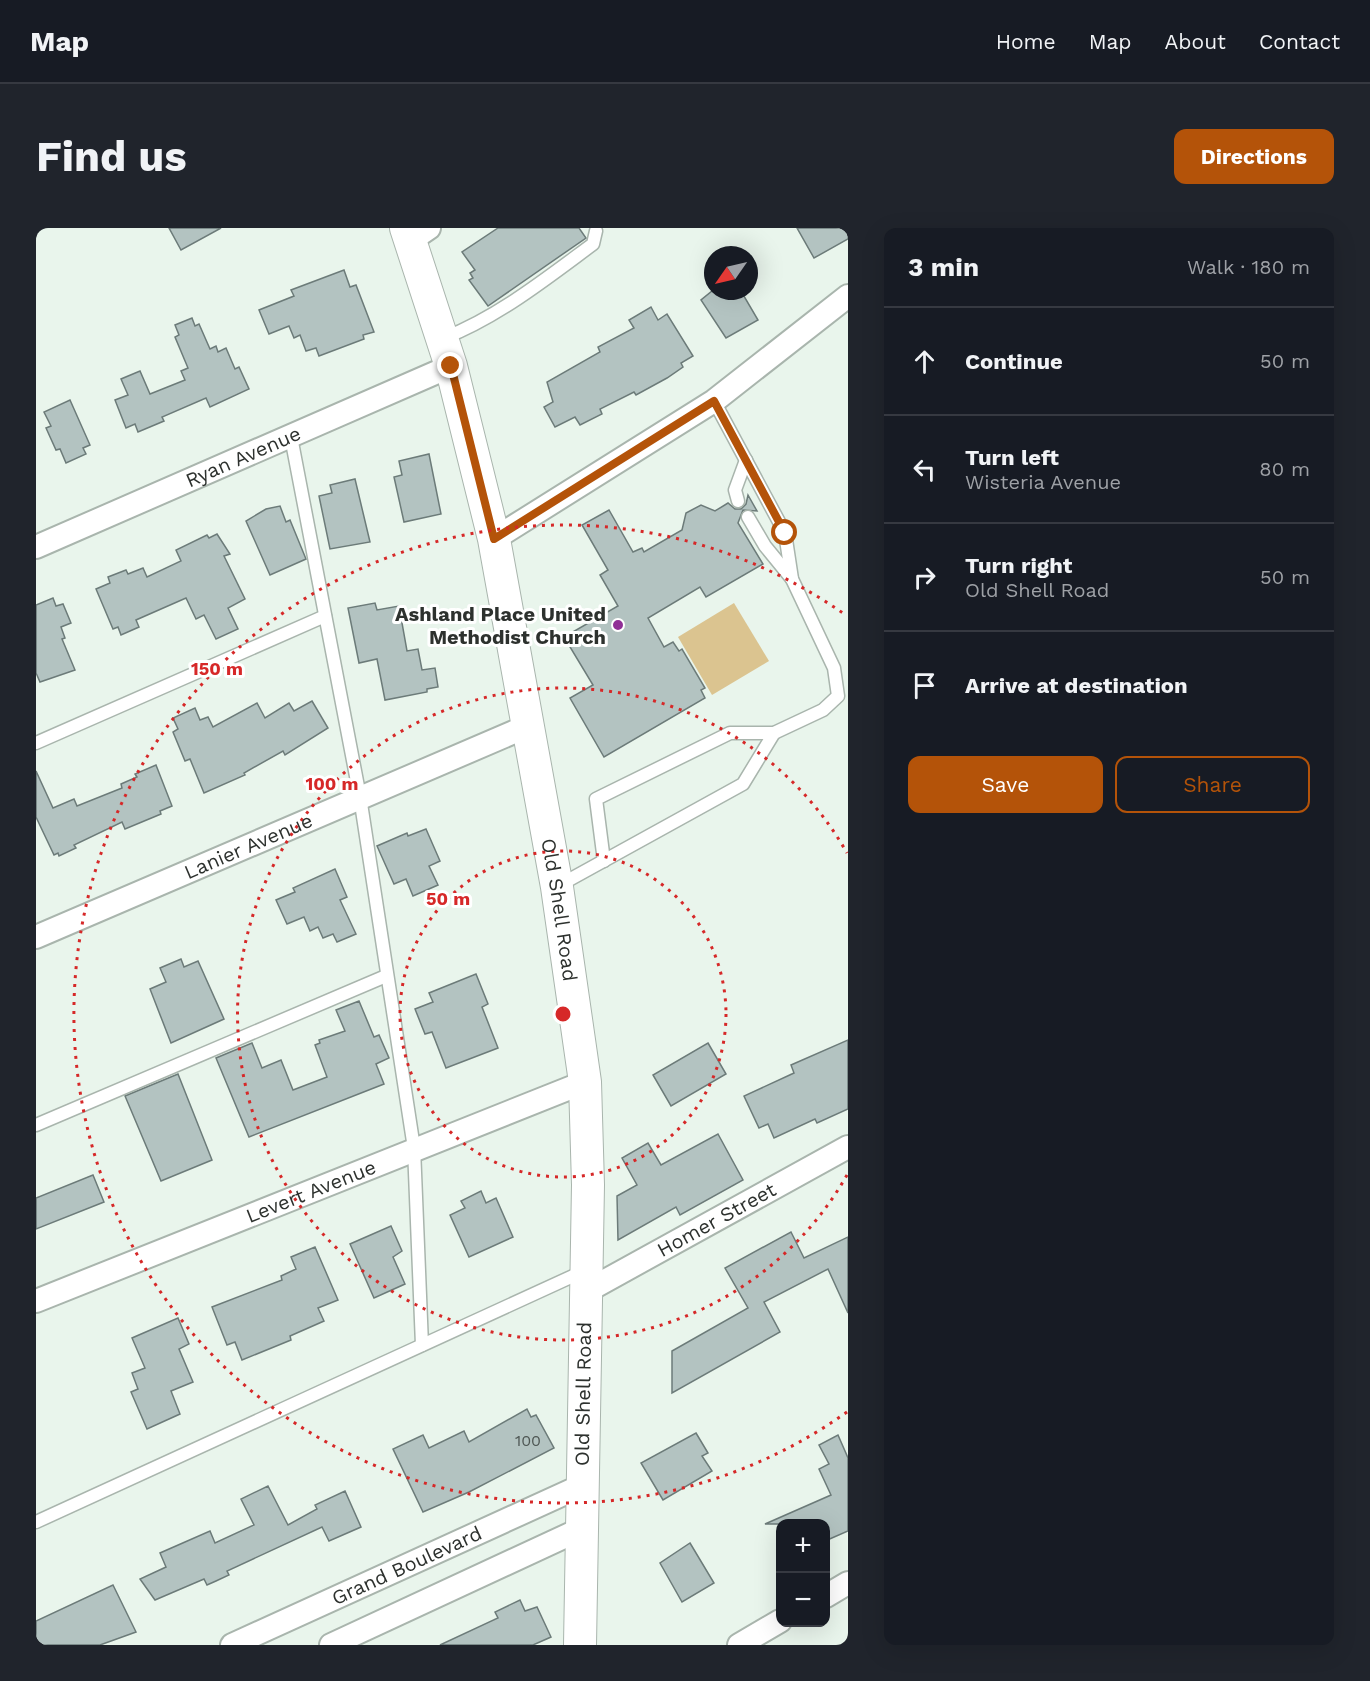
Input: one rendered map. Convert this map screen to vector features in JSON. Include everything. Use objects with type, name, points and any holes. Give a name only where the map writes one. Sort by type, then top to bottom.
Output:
[{"type":"street","name":"Old Shell Road","points":[[415,232],[494,539],[557,887],[585,1082],[588,1185],[580,1645]]},
{"type":"street","points":[[494,539],[714,401],[848,296]]},
{"type":"street","name":"Ryan Avenue","points":[[36,547],[291,437],[447,353]]},
{"type":"street","name":"Lanier Avenue","points":[[36,937],[528,726]]},
{"type":"street","name":"Levert Avenue","points":[[36,1301],[414,1148],[585,1082]]},
{"type":"street","name":"Homer Street","points":[[585,1281],[848,1147]]},
{"type":"street","name":"Grand Boulevard","points":[[232,1645],[581,1486]]},
{"type":"street","name":"Grand Boulevard","points":[[331,1645],[581,1529]]},
{"type":"street","points":[[830,1593],[848,1583]]},
{"type":"street","points":[[739,1645],[776,1623]]},
{"type":"lane","points":[[447,353],[469,328],[593,244],[596,231]]},
{"type":"lane","points":[[714,401],[785,533],[792,579]]},
{"type":"lane","points":[[291,437],[360,797],[414,1148],[422,1346]]},
{"type":"lane","points":[[738,501],[735,490],[746,460]]},
{"type":"lane","points":[[604,861],[596,799],[730,733],[774,734],[823,710],[838,696],[834,668],[792,579],[765,546],[748,517]]},
{"type":"lane","points":[[36,743],[325,616]]},
{"type":"lane","points":[[557,887],[742,784],[774,734]]},
{"type":"lane","points":[[36,1125],[386,975]]},
{"type":"lane","points":[[36,1522],[422,1346],[585,1281]]},
{"type":"shaded area","points":[[734,603],[769,661],[712,695],[678,637]]},
{"type":"building","points":[[169,228],[221,228],[181,250]]},
{"type":"building","points":[[498,228],[579,228],[586,238],[488,306],[469,280],[473,278],[470,273],[475,270],[462,252]]},
{"type":"building","points":[[797,228],[848,228],[848,239],[814,258]]},
{"type":"building","points":[[344,270],[350,287],[356,285],[374,332],[363,335],[364,339],[319,356],[316,348],[306,351],[300,335],[294,338],[289,326],[269,334],[259,310],[294,296],[291,290]]},
{"type":"building","points":[[704,298],[704,300],[746,300],[758,320],[726,338],[701,300]]},
{"type":"building","points":[[651,307],[658,320],[667,314],[693,356],[681,363],[683,367],[667,378],[636,395],[634,392],[600,409],[602,414],[580,425],[575,417],[555,427],[544,407],[553,402],[547,382],[600,352],[598,347],[634,328],[629,320]]},
{"type":"building","points":[[192,318],[195,326],[199,324],[210,349],[216,346],[218,352],[226,348],[235,369],[239,367],[249,389],[210,407],[206,398],[162,417],[164,421],[138,432],[135,424],[126,428],[115,400],[128,395],[121,379],[140,371],[150,394],[185,380],[181,371],[188,368],[175,337],[179,335],[175,325]]},
{"type":"building","points":[[70,400],[90,445],[83,448],[86,454],[66,463],[60,449],[56,450],[46,428],[51,426],[44,412]]},
{"type":"building","points":[[429,454],[441,514],[404,522],[394,477],[402,475],[399,461]]},
{"type":"building","points":[[355,479],[370,542],[330,549],[319,496],[332,493],[330,485]]},
{"type":"building","name":"Ashland Place United Methodist Church","points":[[748,495],[757,511],[743,510],[738,523],[763,564],[706,597],[700,587],[648,618],[664,647],[673,642],[679,651],[682,649],[705,688],[701,690],[705,698],[604,757],[570,698],[593,685],[564,637],[618,606],[600,575],[608,570],[582,525],[609,510],[633,552],[642,548],[644,552],[682,530],[686,513],[701,505],[715,511],[728,503],[735,509],[741,509],[746,504]]},
{"type":"building","points":[[280,506],[286,522],[290,520],[306,559],[270,575],[246,521],[266,509]]},
{"type":"building","points":[[217,534],[230,554],[224,556],[245,599],[228,608],[238,629],[216,639],[204,615],[196,619],[186,598],[136,620],[139,627],[121,635],[118,627],[113,629],[96,589],[110,583],[108,577],[126,570],[128,574],[143,568],[147,577],[181,561],[176,550],[207,535],[209,538]]},
{"type":"building","points":[[53,598],[56,606],[63,604],[71,623],[61,627],[65,638],[62,639],[75,670],[40,682],[36,673],[36,605]]},
{"type":"building","points":[[375,603],[377,610],[399,606],[407,651],[418,649],[422,670],[435,668],[438,687],[427,689],[427,692],[385,700],[377,659],[359,663],[348,608]]},
{"type":"building","points":[[312,701],[328,728],[285,755],[283,751],[244,773],[245,775],[204,793],[190,759],[185,761],[173,732],[178,729],[173,718],[195,708],[200,720],[208,717],[213,727],[257,703],[265,718],[289,703],[294,711]]},
{"type":"building","points":[[156,765],[172,806],[160,811],[161,814],[125,829],[122,822],[74,845],[76,848],[59,856],[58,853],[54,855],[36,817],[36,771],[53,808],[74,799],[77,806],[122,788],[121,784],[137,777],[135,774]]},
{"type":"building","points":[[426,829],[440,861],[429,866],[438,885],[413,896],[406,879],[394,884],[377,846],[407,833],[408,836]]},
{"type":"building","points":[[335,869],[347,897],[340,900],[356,934],[337,942],[333,934],[323,938],[318,927],[310,931],[304,917],[287,924],[276,900],[295,892],[293,888]]},
{"type":"building","points":[[181,959],[184,967],[198,961],[224,1019],[171,1043],[150,989],[166,982],[160,968]]},
{"type":"building","points":[[476,974],[488,1004],[482,1007],[498,1048],[446,1068],[432,1032],[425,1034],[415,1009],[433,1002],[429,993]]},
{"type":"building","points":[[359,1001],[374,1037],[379,1035],[389,1058],[376,1064],[384,1084],[249,1137],[216,1058],[252,1043],[262,1068],[281,1060],[293,1090],[327,1077],[315,1045],[320,1043],[319,1040],[345,1031],[336,1010]]},
{"type":"building","points":[[848,1040],[848,1109],[817,1123],[815,1119],[774,1138],[768,1124],[759,1128],[744,1096],[794,1073],[791,1065]]},
{"type":"building","points":[[708,1043],[726,1074],[671,1106],[653,1075]]},
{"type":"building","points":[[178,1074],[212,1160],[161,1181],[125,1096]]},
{"type":"building","points":[[718,1134],[743,1180],[680,1215],[676,1207],[618,1240],[617,1196],[637,1185],[622,1158],[648,1143],[661,1165]]},
{"type":"building","points":[[93,1175],[104,1202],[36,1229],[36,1198]]},
{"type":"building","points":[[481,1191],[486,1203],[496,1198],[513,1237],[469,1257],[450,1215],[465,1208],[461,1201]]},
{"type":"building","points":[[391,1226],[402,1251],[393,1257],[405,1284],[374,1298],[350,1244]]},
{"type":"building","points":[[791,1232],[804,1258],[848,1237],[848,1313],[828,1269],[764,1302],[780,1332],[672,1393],[672,1351],[748,1308],[725,1268]]},
{"type":"building","points":[[315,1247],[338,1300],[318,1308],[324,1321],[290,1336],[291,1340],[242,1360],[235,1342],[227,1345],[212,1307],[282,1280],[281,1276],[296,1269],[291,1257]]},
{"type":"building","points":[[178,1318],[189,1344],[179,1349],[193,1382],[171,1391],[180,1414],[147,1429],[131,1392],[138,1389],[132,1373],[145,1368],[132,1338]]},
{"type":"building","points":[[527,1409],[531,1417],[536,1415],[554,1448],[469,1492],[423,1512],[393,1449],[423,1435],[429,1448],[464,1431],[469,1442]]},
{"type":"building","points":[[696,1433],[708,1453],[702,1456],[712,1471],[663,1500],[641,1463]]},
{"type":"building","points":[[838,1435],[848,1458],[848,1531],[830,1539],[830,1519],[776,1519],[831,1495],[819,1469],[829,1464],[819,1445]]},
{"type":"building","points":[[268,1486],[288,1525],[317,1509],[315,1505],[345,1491],[361,1527],[329,1541],[322,1527],[227,1571],[229,1575],[207,1585],[204,1579],[155,1600],[140,1579],[166,1567],[160,1553],[210,1531],[215,1543],[254,1525],[241,1499]]},
{"type":"building","points":[[776,1519],[776,1524],[765,1524]]},
{"type":"building","points":[[690,1543],[714,1583],[682,1602],[660,1563]]},
{"type":"building","points":[[113,1585],[136,1632],[100,1645],[36,1645],[36,1621]]},
{"type":"building","points":[[520,1600],[525,1611],[537,1607],[551,1637],[533,1645],[440,1645],[498,1618],[495,1612]]},
{"type":"place","name":"Ashland Place United Methodist Church","points":[[618,625]]},
{"type":"route","points":[[451,366],[494,539],[714,401],[785,533]]}]
